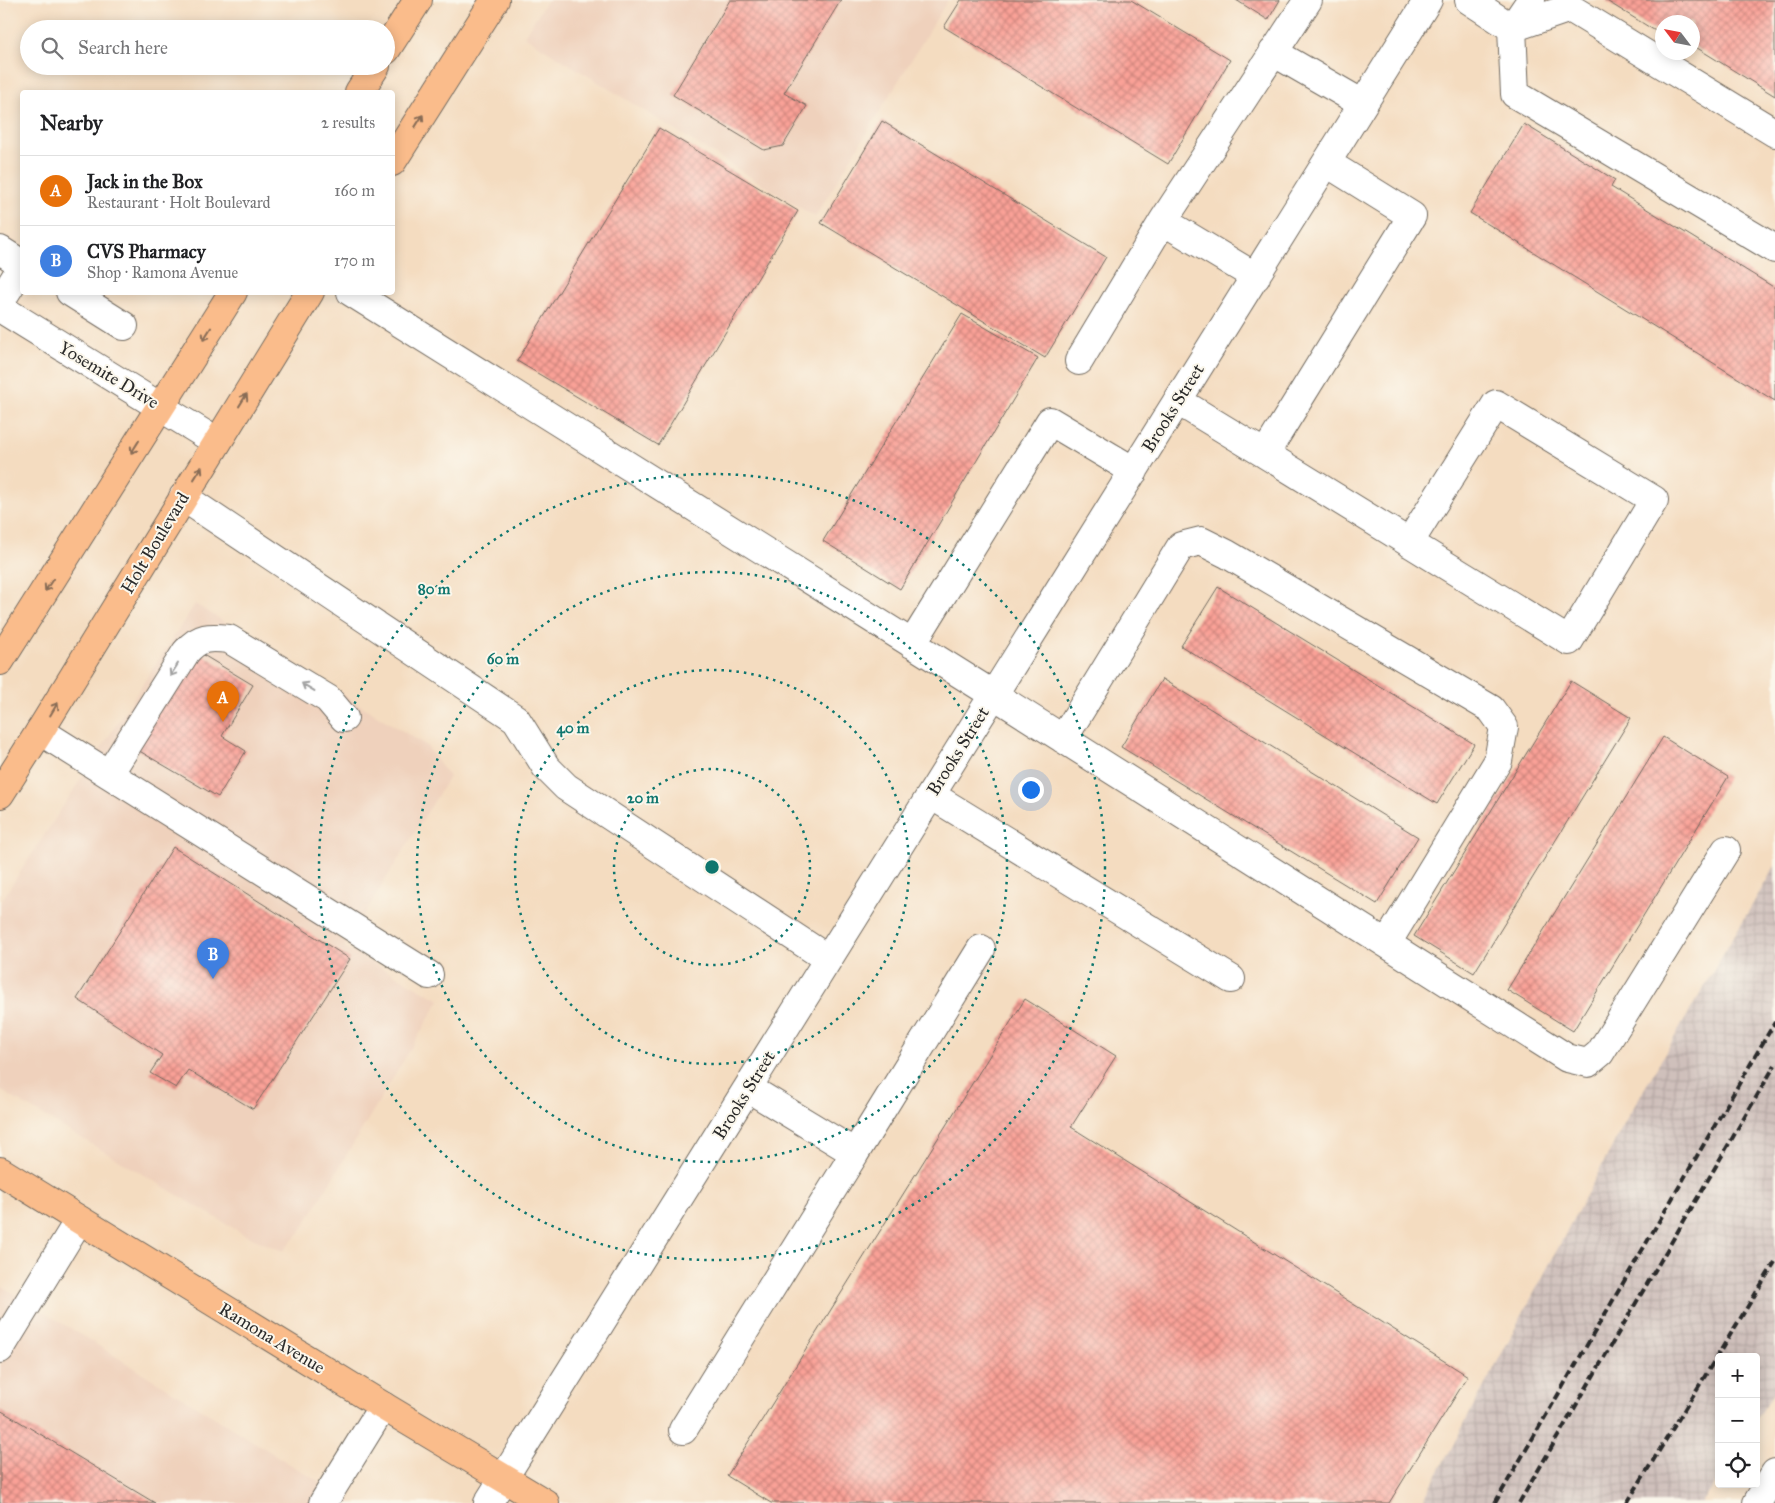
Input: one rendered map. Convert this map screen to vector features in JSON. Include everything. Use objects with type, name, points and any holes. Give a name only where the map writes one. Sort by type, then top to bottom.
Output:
[{"type":"main road","points":[[395,36],[418,0]]},
{"type":"main road","points":[[395,157],[495,0]]},
{"type":"main road","points":[[360,90],[370,75]]},
{"type":"main road","points":[[0,661],[231,295]]},
{"type":"main road","name":"Holt Boulevard","points":[[0,794],[308,295]]},
{"type":"main road","name":"Ramona Avenue","points":[[0,1172],[544,1503]]},
{"type":"street","points":[[1079,361],[1163,221],[1308,0]]},
{"type":"street","name":"Brooks Street","points":[[488,1503],[1428,0]]},
{"type":"street","points":[[1470,0],[1512,28]]},
{"type":"street","points":[[1531,0],[1512,28],[1515,94],[1775,249]]},
{"type":"street","points":[[1512,28],[1570,8],[1775,133]]},
{"type":"street","points":[[1273,52],[1363,104]]},
{"type":"street","points":[[1265,454],[1412,216],[1327,163]]},
{"type":"street","points":[[1163,221],[1256,276]]},
{"type":"street","points":[[0,250],[20,264]]},
{"type":"street","points":[[0,302],[20,268]]},
{"type":"street","points":[[75,295],[124,326]]},
{"type":"street","points":[[356,295],[994,695],[1567,1058],[1588,1063],[1600,1053],[1726,850]]},
{"type":"street","name":"Yosemite Drive","points":[[0,308],[218,442]]},
{"type":"street","points":[[1178,401],[1569,641],[1654,500],[1496,404],[1410,543]]},
{"type":"street","points":[[912,644],[1050,421],[1134,471]]},
{"type":"street","points":[[183,498],[516,719],[546,767],[566,787],[828,959]]},
{"type":"street","points":[[1063,739],[1181,546],[1201,541],[1491,709],[1504,727],[1498,761],[1387,943]]},
{"type":"street","points":[[109,774],[186,652],[194,642],[211,637],[229,639],[320,694],[328,699],[344,718]]},
{"type":"street","points":[[40,731],[429,975]]},
{"type":"street","points":[[931,795],[1231,979]]},
{"type":"street","points":[[683,1430],[981,950]]},
{"type":"street","points":[[748,1088],[855,1153]]},
{"type":"street","points":[[0,1349],[79,1220]]},
{"type":"street","points":[[323,1503],[383,1406]]},
{"type":"street","points":[[1757,1503],[1775,1473]]},
{"type":"shaded area","points":[[547,0],[948,0],[815,217],[524,36]]},
{"type":"shaded area","points":[[195,604],[427,746],[449,777],[344,947],[440,1000],[300,1232],[283,1251],[247,1236],[0,1090],[0,903]]},
{"type":"shaded area","points":[[1775,866],[1775,1391],[1760,1414],[1760,1353],[1715,1353],[1715,1483],[1702,1503],[1422,1503],[1629,1115]]},
{"type":"shaded area","points":[[0,1285],[353,1503],[0,1503]]},
{"type":"building","points":[[730,0],[841,0],[784,93],[807,106],[783,146],[764,150],[673,95]]},
{"type":"building","points":[[961,0],[1131,0],[1230,60],[1168,164],[944,27]]},
{"type":"building","points":[[1236,0],[1280,0],[1268,20]]},
{"type":"building","points":[[1605,0],[1775,0],[1775,96],[1700,50],[1700,15],[1655,15],[1655,31]]},
{"type":"building","points":[[882,121],[1106,257],[1045,358],[821,223]]},
{"type":"building","points":[[1524,124],[1615,180],[1611,187],[1775,288],[1775,401],[1470,213]]},
{"type":"building","points":[[659,128],[798,211],[658,445],[517,361]]},
{"type":"building","points":[[962,314],[1038,358],[900,589],[823,541]]},
{"type":"building","points":[[1218,587],[1474,744],[1437,804],[1181,646]]},
{"type":"building","points":[[195,650],[253,685],[222,736],[246,751],[218,797],[136,749]]},
{"type":"building","points":[[1162,679],[1418,837],[1377,904],[1121,747]]},
{"type":"building","points":[[1571,681],[1631,718],[1474,973],[1414,936]]},
{"type":"building","points":[[1663,737],[1728,777],[1573,1031],[1507,990]]},
{"type":"building","points":[[173,847],[350,959],[253,1109],[188,1070],[176,1088],[150,1073],[162,1055],[77,999]]},
{"type":"building","points":[[1025,999],[1116,1056],[1071,1127],[1468,1376],[1389,1503],[771,1503],[727,1476]]},
{"type":"building","points":[[0,1410],[155,1503],[0,1503]]},
{"type":"railway","points":[[1495,1503],[1775,1022]]},
{"type":"railway","points":[[1519,1503],[1775,1065]]},
{"type":"railway","points":[[1627,1503],[1775,1262]]},
{"type":"place","name":"Jack in the Box","points":[[223,722]]},
{"type":"place","name":"CVS Pharmacy","points":[[213,979]]}]
